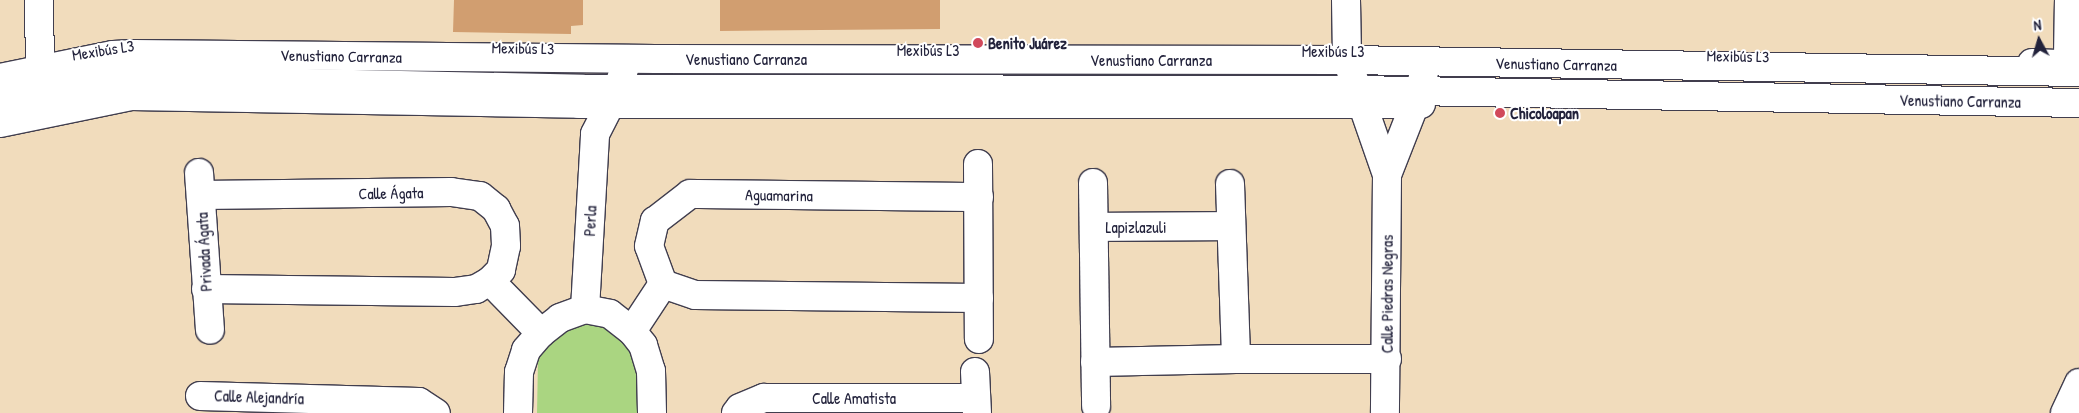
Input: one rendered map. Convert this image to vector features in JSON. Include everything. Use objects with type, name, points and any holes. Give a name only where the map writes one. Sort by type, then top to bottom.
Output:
[{"type":"street","points":[[39,0],[40,65]]},
{"type":"street","name":"Calle Piedras Negras","points":[[1346,0],[1347,56],[1358,97],[1387,174],[1387,360],[1385,413]]},
{"type":"street","name":"Mexibús L3","points":[[0,70],[40,65],[121,44],[1347,56],[1648,54],[2058,64],[2065,62],[2068,56],[2069,0]]},
{"type":"street","points":[[0,78],[40,65],[113,55],[151,63]]},
{"type":"street","name":"Venustiano Carranza","points":[[151,63],[558,58],[1347,56],[1426,62],[2079,72]]},
{"type":"street","points":[[558,58],[595,134]]},
{"type":"street","name":"Perla","points":[[585,309],[595,134],[614,97],[627,59]]},
{"type":"street","name":"Calle Piedras Negras","points":[[1387,174],[1417,98],[1426,62]]},
{"type":"street","points":[[0,105],[118,80],[151,63]]},
{"type":"street","name":"Venustiano Carranza","points":[[151,63],[575,96],[614,97],[1358,97],[2079,103]]},
{"type":"street","points":[[0,122],[131,96],[575,96]]},
{"type":"street","points":[[1417,98],[2079,113]]},
{"type":"street","points":[[978,164],[979,339]]},
{"type":"street","points":[[1094,183],[1095,227]]},
{"type":"street","name":"Calle Ágata","points":[[200,184],[451,192],[480,196],[496,208],[505,226],[506,246],[501,270],[490,281]]},
{"type":"street","name":"Privada Ágata","points":[[200,184],[210,330]]},
{"type":"street","points":[[1230,184],[1236,359]]},
{"type":"street","name":"Aguamarina","points":[[663,284],[649,246],[655,221],[690,194],[979,197]]},
{"type":"street","name":"Lapizlazuli","points":[[1096,406],[1095,227],[1230,226]]},
{"type":"street","points":[[206,289],[454,292],[476,289],[490,281],[541,333]]},
{"type":"street","points":[[632,331],[663,284],[695,295],[979,298]]},
{"type":"street","points":[[518,413],[519,372],[526,350],[541,333],[560,318],[585,309],[610,314],[632,331],[643,345],[651,371],[652,413]]},
{"type":"street","points":[[1096,362],[1236,359],[1387,360]]},
{"type":"street","points":[[2064,413],[2079,383]]},
{"type":"street","name":"Calle Alejandría","points":[[200,393],[419,402],[436,413]]},
{"type":"street","name":"Calle Amatista","points":[[736,413],[740,408],[764,398],[976,394]]},
{"type":"green space","points":[[596,320],[631,340],[644,370],[643,413],[537,413],[538,360],[545,343],[583,321]]},
{"type":"building","points":[[454,0],[583,0],[583,25],[571,26],[571,34],[453,32]]},
{"type":"building","points":[[720,0],[940,0],[940,29],[720,31]]},
{"type":"place","name":"Benito Juárez","points":[[978,43]]},
{"type":"place","name":"Chicoloapan","points":[[1500,113]]}]
